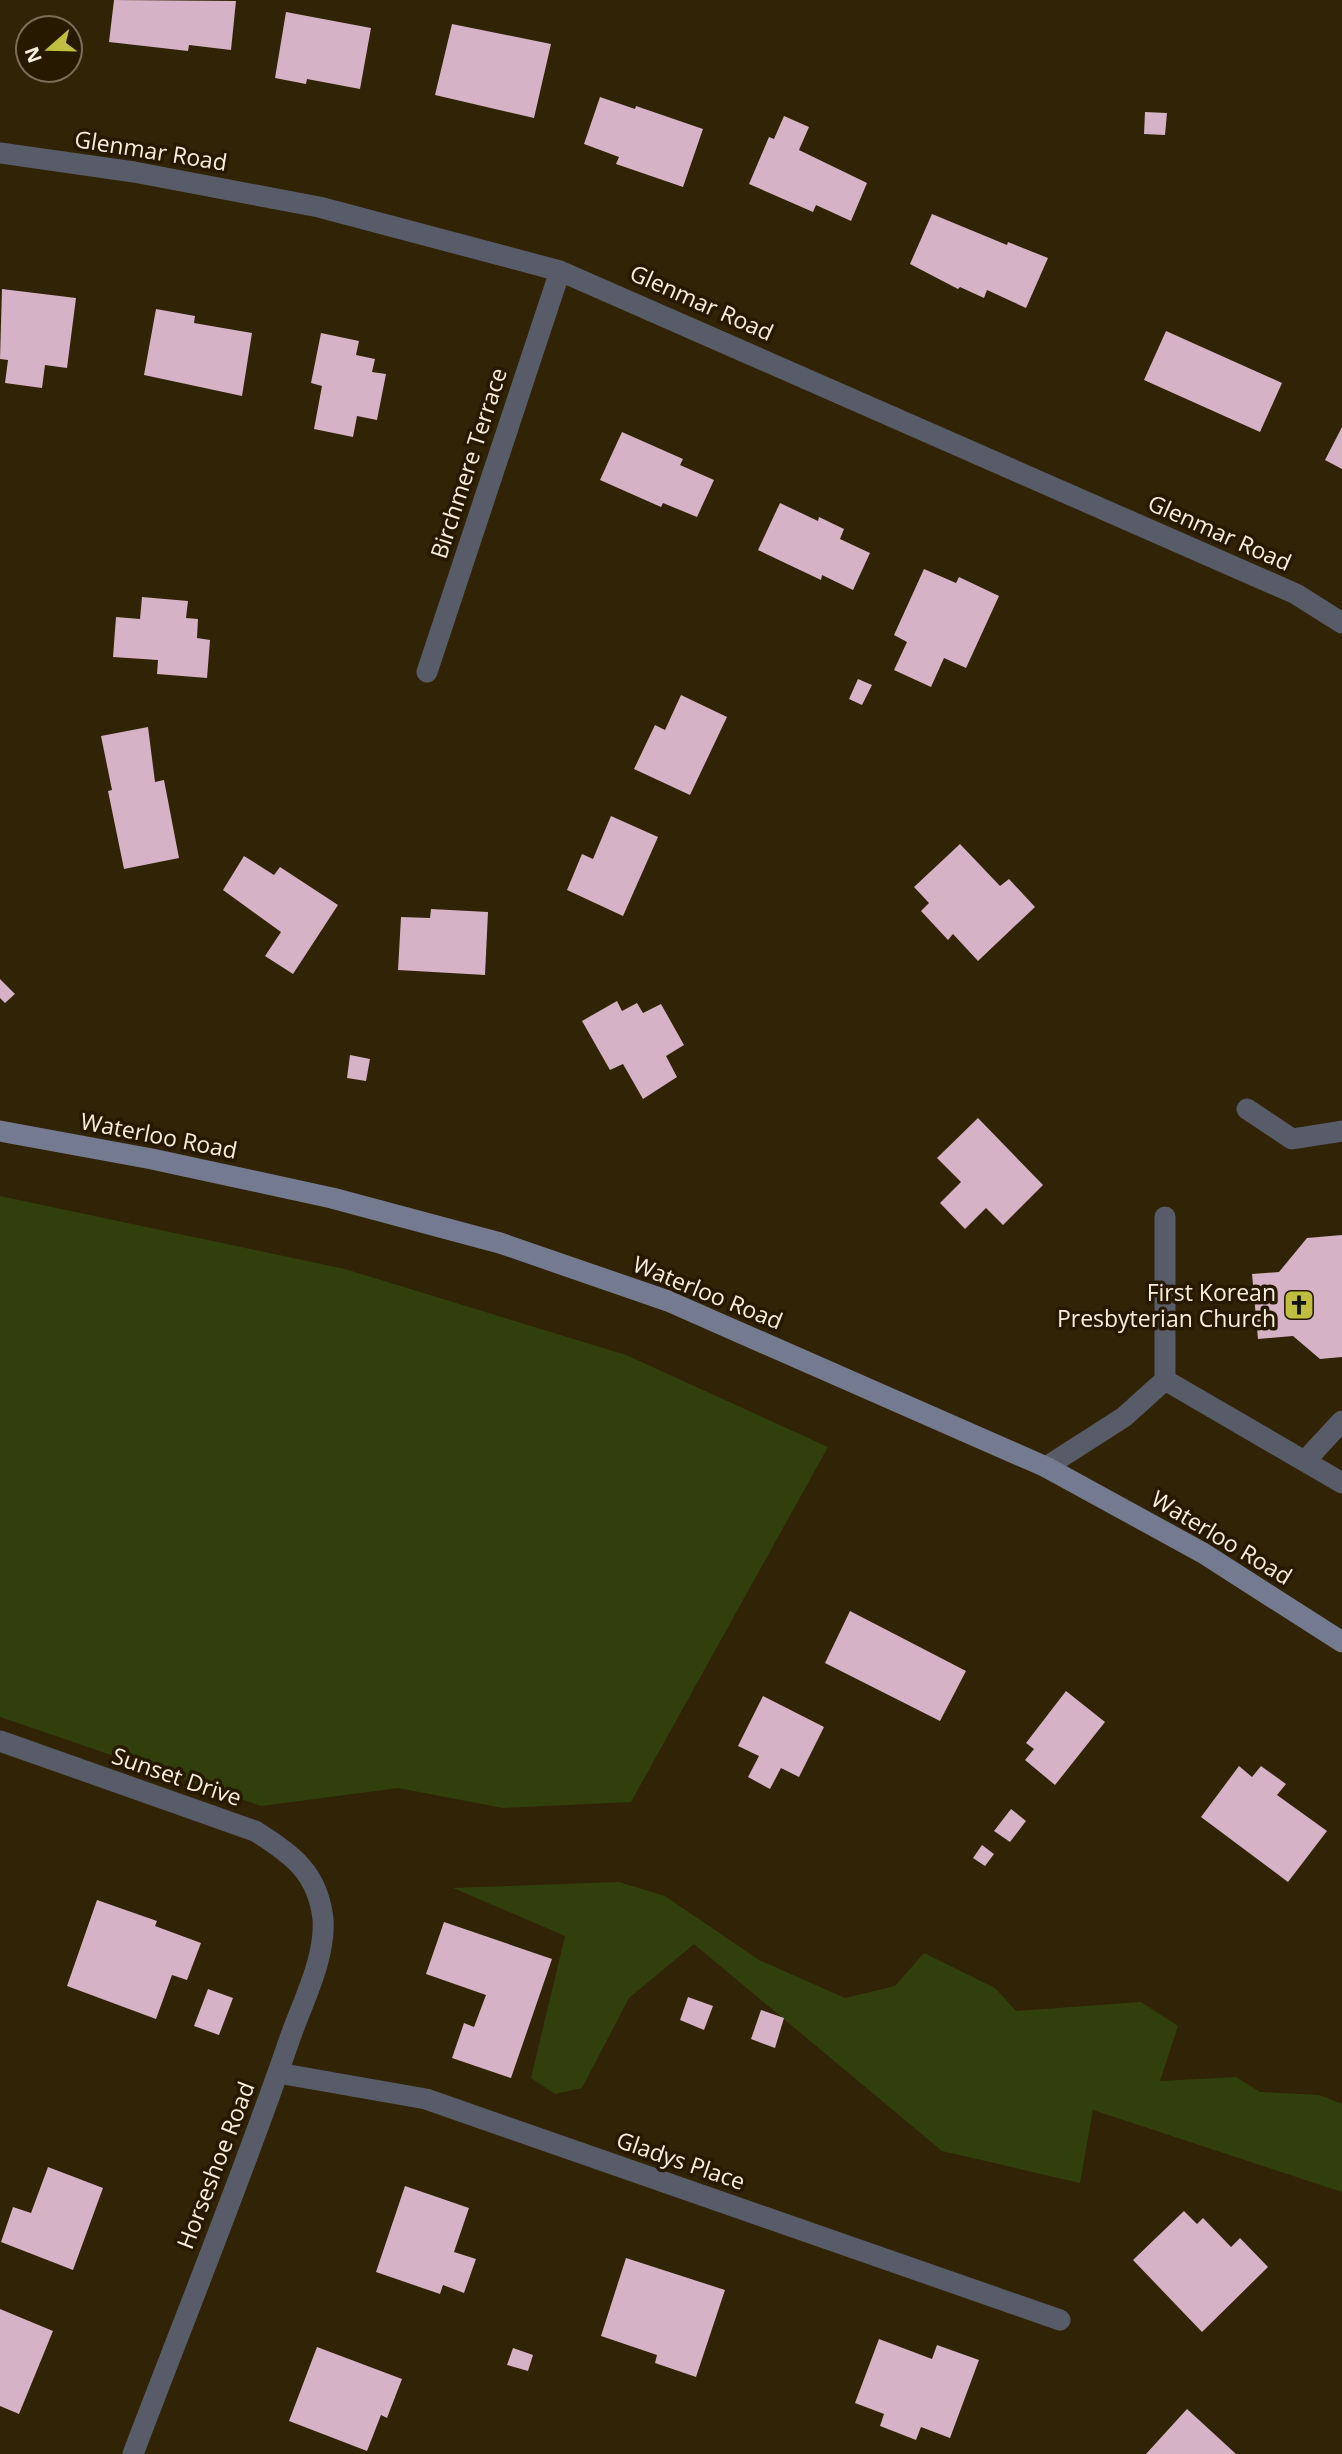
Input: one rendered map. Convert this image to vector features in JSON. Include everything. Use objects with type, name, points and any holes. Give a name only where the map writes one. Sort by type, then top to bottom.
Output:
[{"type":"main road","name":"Waterloo Road","points":[[0,1132],[152,1159],[332,1198],[500,1243],[668,1301],[1046,1467],[1203,1553],[1342,1642]]},
{"type":"street","name":"Glenmar Road","points":[[0,153],[134,172],[318,207],[484,248],[560,271],[1296,594],[1342,623]]},
{"type":"street","name":"Birchmere Terrace","points":[[427,672],[560,271]]},
{"type":"street","points":[[1247,1109],[1292,1139],[1342,1131]]},
{"type":"street","points":[[1046,1467],[1124,1417],[1165,1380],[1165,1217]]},
{"type":"street","points":[[1165,1380],[1342,1483]]},
{"type":"street","points":[[1305,1461],[1342,1421]]},
{"type":"street","name":"Sunset Drive","points":[[0,1741],[255,1831],[291,1854],[317,1889]]},
{"type":"street","name":"Horseshoe Road","points":[[133,2454],[278,2073],[317,1959],[323,1922],[317,1889]]},
{"type":"street","name":"Gladys Place","points":[[278,2073],[426,2099],[1060,2320]]},
{"type":"green space","points":[[0,1196],[345,1269],[626,1355],[828,1447],[631,1802],[503,1808],[398,1788],[261,1806],[0,1717]]},
{"type":"green space","points":[[619,1882],[665,1896],[759,1960],[845,1998],[895,1986],[924,1953],[995,1988],[1016,2011],[1141,2002],[1178,2026],[1160,2081],[1236,2077],[1260,2092],[1319,2095],[1342,2104],[1342,2192],[1093,2110],[1080,2183],[942,2151],[694,1944],[629,1998],[582,2088],[555,2094],[531,2078],[565,1936],[453,1888]]},
{"type":"building","points":[[114,0],[236,1],[231,50],[189,45],[188,51],[109,42]]},
{"type":"building","points":[[286,12],[371,28],[360,89],[307,79],[306,84],[275,78]]},
{"type":"building","points":[[452,24],[551,44],[534,118],[435,95]]},
{"type":"building","points":[[600,97],[703,129],[683,187],[616,164],[619,157],[584,144]]},
{"type":"building","points":[[1145,112],[1167,113],[1165,135],[1144,134]]},
{"type":"building","points":[[784,116],[809,127],[799,150],[867,183],[851,221],[816,205],[813,212],[749,184],[769,137],[774,139]]},
{"type":"building","points":[[932,214],[1007,245],[1008,242],[1048,258],[1026,308],[987,290],[984,298],[960,287],[958,289],[910,264]]},
{"type":"building","points":[[2,289],[76,298],[67,368],[45,365],[42,388],[5,383],[8,360],[0,359]]},
{"type":"building","points":[[156,309],[195,316],[194,323],[252,333],[242,396],[144,375]]},
{"type":"building","points":[[1166,331],[1282,383],[1260,432],[1144,380]]},
{"type":"building","points":[[321,333],[359,341],[356,355],[375,359],[372,372],[386,374],[377,420],[357,416],[353,437],[314,429],[322,386],[311,383]]},
{"type":"building","points":[[1342,427],[1342,469],[1325,460]]},
{"type":"building","points":[[622,432],[683,459],[680,465],[714,480],[697,517],[663,503],[661,507],[600,480]]},
{"type":"building","points":[[780,503],[818,521],[819,517],[844,529],[840,539],[870,553],[853,590],[822,575],[821,580],[758,550]]},
{"type":"building","points":[[924,569],[956,583],[959,577],[999,596],[966,668],[944,658],[931,687],[894,670],[907,642],[894,635]]},
{"type":"building","points":[[142,597],[188,601],[186,618],[198,619],[197,638],[210,640],[207,678],[157,674],[158,660],[113,657],[116,617],[140,619]]},
{"type":"building","points":[[858,679],[872,685],[862,705],[849,699]]},
{"type":"building","points":[[681,695],[727,717],[690,795],[634,769],[655,725],[665,730]]},
{"type":"building","points":[[148,727],[155,782],[164,780],[179,858],[124,869],[108,791],[112,790],[101,736]]},
{"type":"building","points":[[611,816],[658,837],[623,916],[567,890],[582,854],[593,859]]},
{"type":"building","points":[[960,844],[1000,886],[1009,879],[1035,907],[978,961],[953,934],[948,940],[921,911],[929,903],[914,887]]},
{"type":"building","points":[[244,856],[274,875],[280,867],[338,905],[293,974],[265,956],[281,932],[223,890]]},
{"type":"building","points":[[431,909],[488,912],[485,975],[398,970],[401,917],[430,918]]},
{"type":"building","points":[[0,979],[15,994],[5,1003],[0,998]]},
{"type":"building","points":[[617,1001],[622,1011],[637,1003],[643,1013],[661,1004],[684,1045],[666,1056],[677,1077],[643,1099],[623,1064],[610,1070],[582,1021]]},
{"type":"building","points":[[350,1055],[370,1059],[366,1081],[347,1078]]},
{"type":"building","points":[[978,1118],[1043,1185],[1003,1225],[986,1208],[965,1229],[940,1203],[961,1182],[937,1158]]},
{"type":"building","name":"First Korean Presbyterian Church","points":[[1342,1235],[1342,1357],[1320,1359],[1293,1336],[1258,1339],[1252,1274],[1279,1272],[1307,1238]]},
{"type":"building","points":[[850,1611],[966,1671],[940,1721],[825,1663]]},
{"type":"building","points":[[1066,1691],[1105,1722],[1055,1785],[1025,1760],[1034,1749],[1026,1743]]},
{"type":"building","points":[[763,1696],[824,1727],[799,1777],[781,1768],[770,1789],[748,1777],[759,1756],[738,1746]]},
{"type":"building","points":[[1239,1766],[1252,1777],[1261,1766],[1286,1784],[1277,1795],[1327,1831],[1288,1882],[1201,1817]]},
{"type":"building","points":[[1011,1809],[1026,1821],[1010,1842],[994,1831]]},
{"type":"building","points":[[982,1845],[994,1854],[985,1866],[973,1858]]},
{"type":"building","points":[[97,1900],[157,1921],[155,1926],[201,1943],[187,1980],[172,1975],[156,2019],[67,1986]]},
{"type":"building","points":[[444,1922],[552,1959],[511,2078],[452,2058],[464,2023],[474,2027],[486,1995],[426,1974]]},
{"type":"building","points":[[208,1989],[233,1998],[219,2035],[194,2026]]},
{"type":"building","points":[[688,1997],[713,2006],[704,2030],[680,2020]]},
{"type":"building","points":[[761,2010],[784,2018],[775,2048],[751,2039]]},
{"type":"building","points":[[48,2167],[103,2188],[73,2270],[1,2242],[13,2207],[31,2213]]},
{"type":"building","points":[[405,2186],[469,2208],[454,2252],[476,2259],[464,2293],[443,2285],[440,2294],[376,2272]]},
{"type":"building","points":[[1184,2211],[1197,2224],[1203,2218],[1231,2247],[1240,2238],[1268,2267],[1202,2332],[1133,2260]]},
{"type":"building","points":[[626,2258],[725,2290],[696,2377],[655,2363],[657,2355],[601,2336]]},
{"type":"building","points":[[0,2309],[53,2331],[19,2414],[0,2406]]},
{"type":"building","points":[[879,2339],[932,2359],[937,2345],[979,2360],[950,2438],[921,2427],[916,2440],[880,2426],[884,2414],[855,2403]]},
{"type":"building","points":[[317,2347],[402,2379],[387,2418],[381,2415],[367,2451],[289,2421]]},
{"type":"building","points":[[513,2348],[533,2355],[528,2371],[507,2365]]},
{"type":"building","points":[[1187,2409],[1236,2454],[1146,2454]]},
{"type":"place","name":"First Korean Presbyterian Church","points":[[1299,1305]]}]
